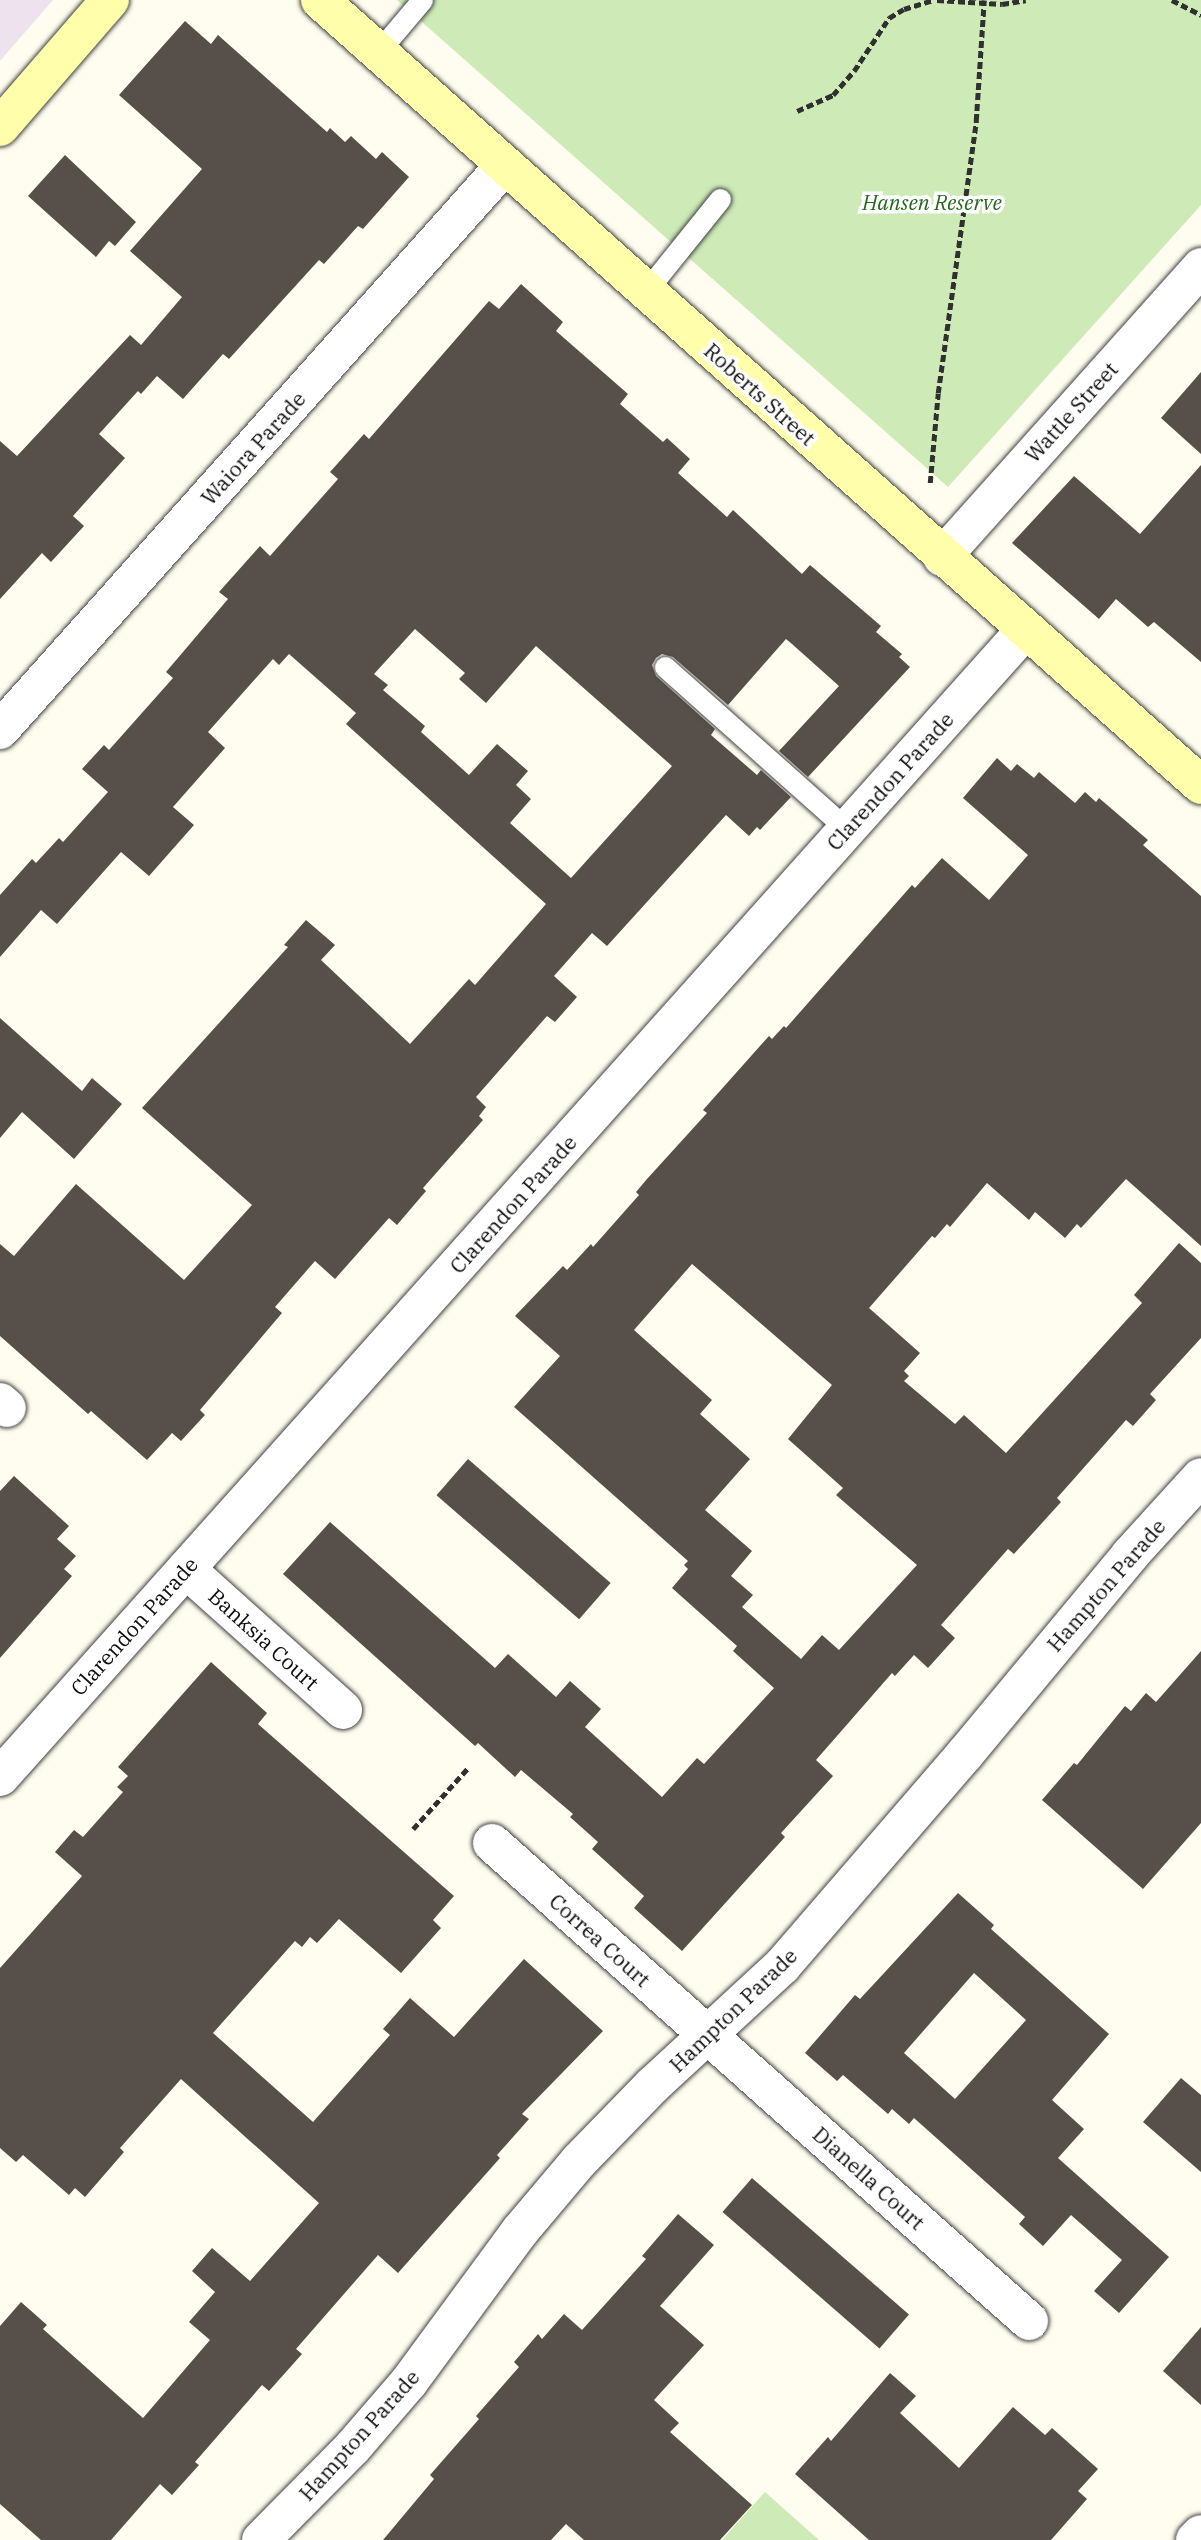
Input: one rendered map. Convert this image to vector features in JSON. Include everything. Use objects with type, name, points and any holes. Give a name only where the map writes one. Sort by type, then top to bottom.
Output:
[{"type":"street","points":[[0,127],[110,0]]},
{"type":"street","name":"Roberts Street","points":[[320,0],[1025,631],[1201,785]]},
{"type":"street","name":"Waiora Parade","points":[[0,730],[505,165]]},
{"type":"street","name":"Wattle Street","points":[[942,557],[1201,267]]},
{"type":"street","name":"Clarendon Parade","points":[[0,1777],[1025,631]]},
{"type":"street","name":"Hampton Parade","points":[[261,2540],[353,2447],[409,2382],[520,2231],[579,2161],[653,2085],[782,1966],[1081,1612],[1201,1477]]},
{"type":"street","name":"Banksia Court","points":[[186,1569],[343,1710]]},
{"type":"street","name":"Correa Court","points":[[492,1843],[709,2036]]},
{"type":"street","name":"Dianella Court","points":[[709,2036],[1029,2321]]},
{"type":"street","points":[[1195,2540],[1201,2533]]},
{"type":"lane","points":[[377,52],[422,0]]},
{"type":"lane","points":[[646,291],[720,199]]},
{"type":"lane","points":[[665,667],[847,829]]},
{"type":"path","points":[[797,111],[833,94],[854,71],[889,18],[904,9],[936,0],[1026,0]]},
{"type":"path","points":[[1172,0],[1201,15]]},
{"type":"path","points":[[930,483],[938,393],[976,121],[983,2]]},
{"type":"path","points":[[413,1829],[468,1768]]},
{"type":"shaded area","points":[[0,0],[53,0],[0,61]]},
{"type":"green space","name":"Hansen Reserve","points":[[397,0],[1201,0],[1201,205],[948,487]]},
{"type":"green space","points":[[765,2492],[819,2540],[722,2540]]},
{"type":"building","points":[[185,21],[211,44],[218,35],[327,132],[330,128],[345,142],[351,136],[376,159],[382,152],[409,177],[363,229],[358,226],[324,264],[319,260],[229,359],[223,354],[183,399],[157,376],[141,394],[138,391],[99,434],[125,458],[73,516],[84,526],[51,562],[42,553],[0,599],[0,441],[17,456],[130,335],[141,345],[182,297],[130,251],[202,169],[119,95]]},
{"type":"building","points":[[65,155],[136,222],[115,246],[109,241],[96,257],[28,196]]},
{"type":"building","points":[[521,284],[563,322],[556,331],[628,394],[620,404],[663,442],[667,438],[690,459],[678,473],[727,517],[733,510],[802,574],[810,565],[881,626],[876,632],[902,654],[899,657],[910,667],[808,777],[779,751],[839,686],[786,639],[728,705],[673,657],[662,654],[656,658],[652,665],[656,676],[715,729],[711,735],[757,775],[761,770],[791,797],[760,830],[757,827],[749,836],[726,815],[607,946],[592,933],[554,976],[577,997],[555,1022],[547,1016],[476,1097],[486,1107],[479,1116],[483,1120],[423,1188],[426,1191],[397,1225],[389,1218],[335,1279],[315,1261],[275,1307],[282,1313],[200,1410],[205,1415],[181,1441],[172,1433],[147,1460],[91,1411],[88,1414],[0,1336],[0,1244],[14,1256],[76,1184],[184,1280],[252,1205],[142,1108],[288,947],[284,945],[306,920],[335,945],[321,960],[410,1044],[469,979],[475,985],[546,904],[346,724],[356,713],[289,654],[279,665],[273,659],[208,732],[225,748],[173,807],[194,825],[149,876],[121,852],[57,924],[41,910],[0,957],[0,895],[32,859],[36,863],[59,838],[63,842],[108,792],[82,769],[104,745],[109,750],[173,678],[166,672],[228,599],[219,592],[260,546],[270,556],[338,479],[330,472],[364,434],[369,439],[489,301],[499,309]],"holes":[[[415,629],[465,673],[459,679],[486,703],[536,646],[672,766],[571,878],[510,823],[531,799],[516,785],[528,771],[497,744],[469,775],[421,732],[425,726],[383,690],[388,685],[374,674]]]},
{"type":"building","points":[[1201,372],[1201,454],[1161,418]]},
{"type":"building","points":[[1201,465],[1201,662],[1154,622],[1148,627],[1116,599],[1099,619],[1012,543],[1074,476],[1140,534]]},
{"type":"building","points":[[997,758],[1011,771],[1017,764],[1034,778],[1039,772],[1075,803],[1085,792],[1096,802],[1099,798],[1148,840],[1143,845],[1201,896],[1201,1246],[1126,1179],[1081,1228],[1077,1224],[1065,1238],[1035,1212],[1029,1220],[987,1183],[950,1227],[947,1224],[935,1238],[932,1236],[869,1308],[920,1353],[904,1371],[909,1376],[904,1381],[955,1424],[964,1415],[1006,1453],[1142,1303],[1134,1295],[1179,1243],[1201,1263],[1201,1338],[1150,1394],[1156,1400],[1133,1426],[1126,1420],[1057,1498],[1061,1502],[1014,1554],[1008,1549],[941,1625],[955,1638],[928,1668],[914,1655],[895,1676],[892,1673],[816,1760],[833,1776],[781,1833],[785,1837],[682,1951],[634,1908],[644,1896],[592,1849],[598,1842],[570,1817],[573,1814],[521,1770],[515,1777],[478,1743],[475,1746],[283,1574],[330,1522],[495,1668],[508,1654],[556,1697],[570,1681],[601,1709],[585,1727],[662,1797],[697,1758],[704,1764],[774,1688],[733,1651],[737,1646],[672,1588],[688,1569],[684,1565],[688,1561],[514,1407],[560,1356],[515,1316],[563,1266],[567,1270],[591,1244],[593,1247],[639,1195],[636,1192],[647,1179],[707,1113],[703,1110],[769,1036],[772,1039],[784,1026],[786,1028],[912,885],[915,888],[942,858],[989,900],[1028,855],[963,798]],"holes":[[[692,1264],[832,1385],[788,1439],[843,1488],[836,1495],[917,1565],[839,1650],[822,1635],[801,1659],[742,1607],[753,1595],[731,1576],[752,1551],[705,1510],[750,1459],[700,1414],[712,1400],[634,1330]]]},
{"type":"building","points":[[0,1018],[82,1091],[92,1078],[122,1104],[74,1159],[22,1112],[0,1138]]},
{"type":"building","points":[[468,1459],[611,1583],[579,1619],[437,1495]]},
{"type":"building","points":[[14,1476],[69,1526],[57,1539],[76,1556],[64,1569],[72,1576],[0,1658],[0,1491]]},
{"type":"building","points":[[1201,1651],[1201,1823],[1143,1889],[1042,1800],[1074,1763],[1077,1765],[1125,1706],[1131,1711],[1146,1693],[1156,1702]]},
{"type":"building","points":[[211,1662],[267,1713],[258,1724],[454,1896],[433,1920],[441,1928],[401,1973],[339,1919],[317,1943],[310,1937],[302,1947],[295,1941],[213,2033],[313,2122],[390,2035],[383,2029],[410,1998],[454,2037],[524,1959],[603,2031],[522,2114],[529,2119],[497,2155],[500,2158],[398,2273],[378,2255],[296,2349],[302,2354],[269,2391],[262,2385],[195,2462],[199,2465],[172,2495],[160,2484],[111,2540],[41,2540],[0,2504],[0,2326],[21,2302],[47,2325],[43,2329],[143,2418],[210,2340],[189,2322],[215,2292],[192,2271],[212,2248],[250,2281],[319,2203],[181,2079],[120,2148],[124,2152],[85,2197],[75,2188],[69,2195],[23,2155],[16,2162],[0,2148],[0,1968],[82,1876],[55,1852],[74,1830],[83,1837],[123,1792],[117,1787],[128,1776],[118,1767]]},
{"type":"building","points":[[958,1893],[994,1925],[991,1929],[1109,2034],[1052,2100],[1084,2129],[1058,2158],[1169,2257],[1119,2313],[1094,2291],[1122,2260],[1071,2215],[1043,2246],[1019,2224],[1025,2217],[914,2118],[909,2124],[892,2109],[888,2114],[843,2075],[837,2081],[805,2053],[855,1995],[860,1999]],"holes":[[[974,1973],[1026,2020],[955,2099],[904,2053]]]},
{"type":"building","points":[[1181,2078],[1201,2095],[1201,2172],[1143,2122]]},
{"type":"building","points":[[752,2178],[909,2314],[879,2348],[722,2212]]},
{"type":"building","points":[[678,2214],[714,2245],[660,2306],[704,2345],[654,2400],[679,2423],[670,2432],[752,2505],[720,2540],[584,2540],[566,2524],[551,2540],[383,2540],[434,2479],[430,2475],[479,2419],[476,2416],[519,2367],[514,2362],[538,2334],[542,2339],[564,2314],[582,2330],[646,2259],[642,2256]]},
{"type":"building","points":[[1201,2327],[1201,2405],[1163,2371]]},
{"type":"building","points":[[890,2373],[916,2396],[900,2413],[959,2468],[1013,2407],[1045,2435],[1052,2428],[1098,2469],[1078,2491],[1087,2499],[1051,2540],[869,2540],[795,2474],[828,2437],[831,2441]]}]
